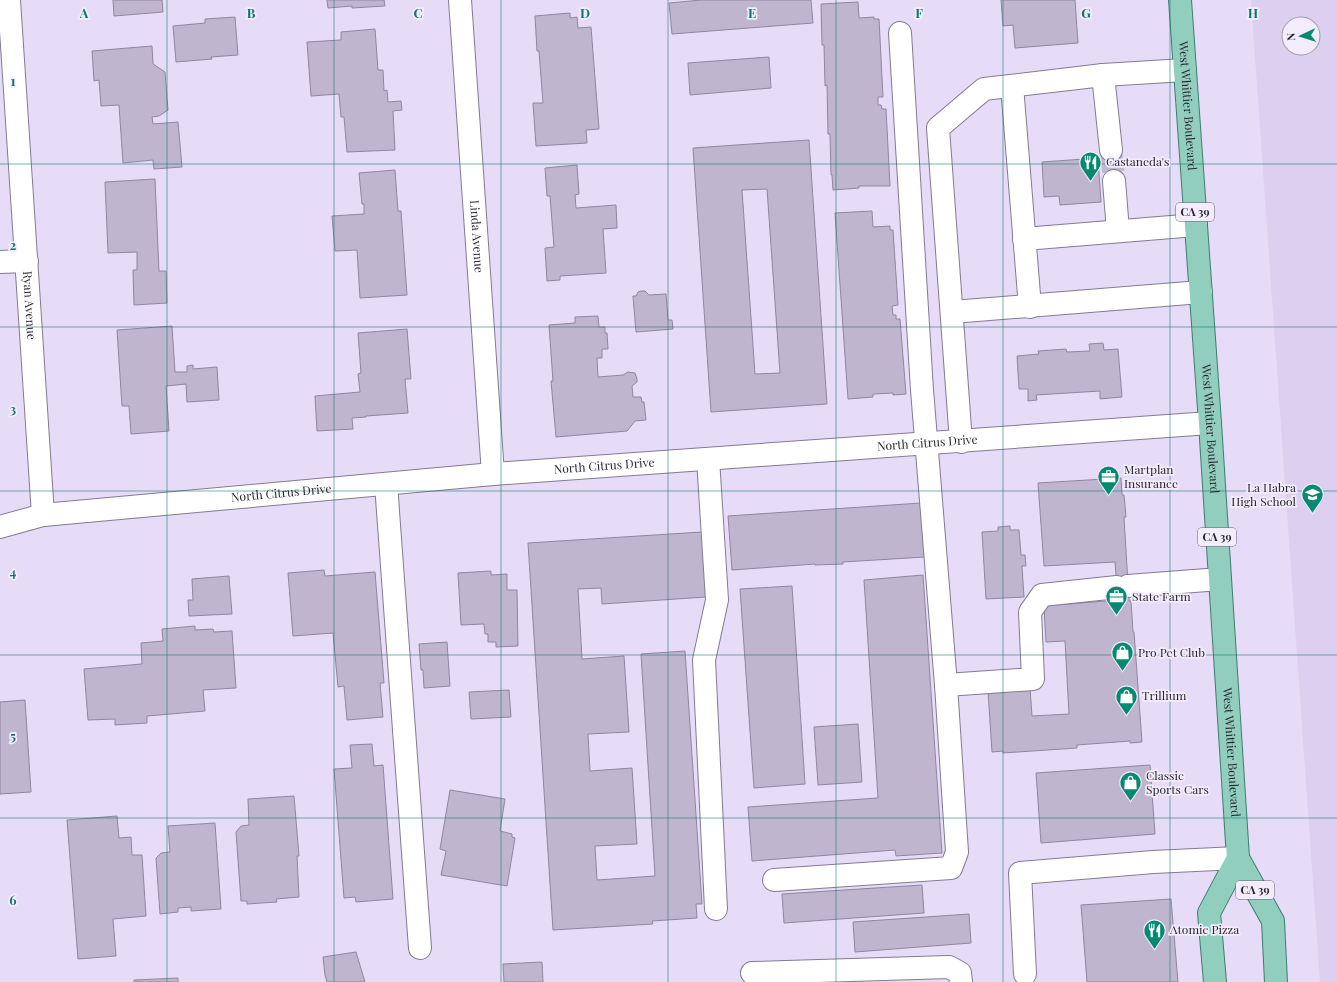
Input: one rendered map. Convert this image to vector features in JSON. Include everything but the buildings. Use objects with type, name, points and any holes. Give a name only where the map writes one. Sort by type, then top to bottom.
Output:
[{"type":"main road","name":"West Whittier Boulevard","points":[[1180,0],[1210,423],[1238,858],[1273,921],[1276,982]]},
{"type":"main road","name":"CA 39","points":[[1214,982],[1209,913],[1238,858]]},
{"type":"street","name":"Ryan Avenue","points":[[9,0],[43,515]]},
{"type":"street","name":"Linda Avenue","points":[[460,0],[492,474]]},
{"type":"street","points":[[774,880],[951,868],[957,852],[932,500],[926,444],[900,33]]},
{"type":"street","points":[[961,442],[938,128],[984,89],[1103,75],[1185,70]]},
{"type":"street","points":[[1103,75],[1111,150]]},
{"type":"street","points":[[1012,86],[1030,307]]},
{"type":"street","points":[[1114,181],[1118,231]]},
{"type":"street","points":[[1024,239],[1196,225]]},
{"type":"street","points":[[0,262],[27,261]]},
{"type":"street","points":[[952,312],[1030,307],[1201,292]]},
{"type":"street","name":"North Citrus Drive","points":[[0,527],[43,515],[492,474],[708,458],[961,442],[1210,423]]},
{"type":"street","points":[[708,458],[717,600],[704,660],[716,909]]},
{"type":"street","points":[[386,484],[420,948]]},
{"type":"street","points":[[946,685],[1033,679],[1030,612],[1042,596],[1123,587],[1220,579]]},
{"type":"street","points":[[1025,974],[1020,873],[1153,862],[1238,858]]},
{"type":"street","points":[[752,973],[949,967],[960,973],[961,982]]},
{"type":"shaded area","name":"La Habra High School","points":[[1251,0],[1337,0],[1337,982],[1320,982]]},
{"type":"tunnel","points":[[1111,150],[1114,181]]},
{"type":"place","name":"Castaneda's","points":[[1090,182]]},
{"type":"place","name":"Martplan Insurance","points":[[1109,496]]},
{"type":"place","name":"La Habra High School","points":[[1312,514]]},
{"type":"place","name":"State Farm","points":[[1117,616]]},
{"type":"place","name":"Pro Pet Club","points":[[1123,672]]},
{"type":"place","name":"Trillium","points":[[1126,716]]},
{"type":"place","name":"Classic Sports Cars","points":[[1131,802]]},
{"type":"place","name":"Atomic Pizza","points":[[1154,950]]}]
